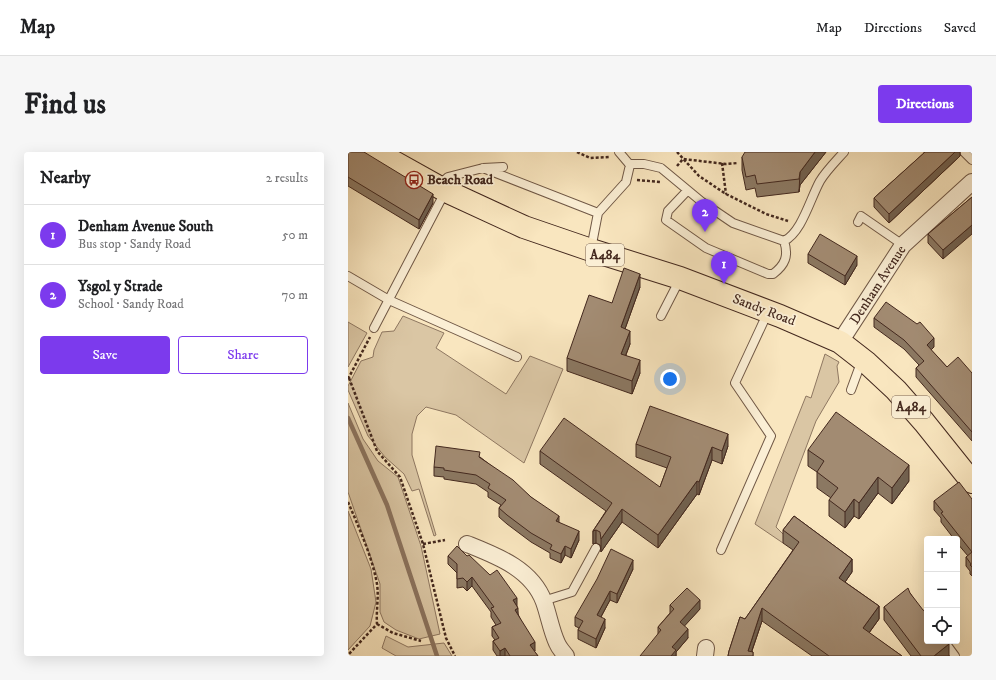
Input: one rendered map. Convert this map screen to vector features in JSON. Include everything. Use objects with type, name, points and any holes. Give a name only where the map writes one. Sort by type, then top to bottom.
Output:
[{"type":"main road","name":"Sandy Road","points":[[376,152],[442,189],[524,227],[680,278],[768,311],[840,342],[862,359],[896,390],[924,422],[972,482]]},
{"type":"street","name":"Denham Avenue","points":[[840,342],[903,245],[972,182]]},
{"type":"street","points":[[467,544],[496,556],[512,565],[527,577],[537,588],[544,601],[557,644],[566,656]]},
{"type":"lane","points":[[784,242],[791,238],[820,180],[844,152]]},
{"type":"lane","points":[[964,152],[972,160]]},
{"type":"lane","points":[[617,153],[629,164],[644,164],[661,168],[687,191],[733,223],[784,242],[787,250],[784,263],[773,274],[768,274],[706,248],[666,220],[668,211],[687,191]]},
{"type":"lane","points":[[591,250],[598,214],[626,182],[629,164]]},
{"type":"lane","points":[[374,328],[448,177],[483,168],[503,167]]},
{"type":"lane","points":[[483,168],[598,214]]},
{"type":"lane","points":[[858,222],[861,216],[903,245]]},
{"type":"lane","points":[[348,276],[389,300],[517,357]]},
{"type":"lane","points":[[661,316],[680,278]]},
{"type":"lane","points":[[721,550],[771,436],[735,383],[768,311]]},
{"type":"lane","points":[[851,390],[862,359]]},
{"type":"lane","points":[[544,601],[572,592],[596,548]]},
{"type":"lane","points":[[946,644],[955,656]]},
{"type":"path","points":[[577,152],[590,158],[610,157],[617,153]]},
{"type":"path","points":[[677,152],[699,176],[726,194],[766,214],[799,224]]},
{"type":"path","points":[[722,163],[726,194]]},
{"type":"path","points":[[374,328],[348,379],[377,451],[400,477],[423,544],[446,638],[455,656]]},
{"type":"path","points":[[348,502],[361,534],[377,584],[378,601],[376,614],[377,624],[348,655]]},
{"type":"path","points":[[423,544],[445,540]]},
{"type":"path","points":[[377,624],[393,634],[421,641]]},
{"type":"shaded area","points":[[403,316],[444,333],[436,348],[506,394],[530,356],[563,369],[524,463],[456,415],[426,407],[417,416],[412,434],[412,455],[436,535],[434,536],[419,489],[412,491],[404,474],[385,457],[368,436],[348,390],[348,386],[361,361],[373,357],[374,350],[382,332],[394,331]]},
{"type":"shaded area","points":[[348,322],[367,333],[348,367]]},
{"type":"shaded area","points":[[825,354],[839,362],[837,366],[839,382],[816,421],[776,527],[787,538],[783,543],[755,524],[806,396],[811,398]]},
{"type":"shaded area","points":[[348,403],[363,439],[378,461],[398,477],[421,546],[440,634],[419,639],[396,630],[384,622],[380,612],[380,584],[348,492]]},
{"type":"shaded area","points":[[348,511],[371,569],[376,602],[370,626],[348,650]]},
{"type":"shaded area","points":[[386,636],[408,647],[444,643],[452,656],[396,656],[382,648]]},
{"type":"building","points":[[348,152],[364,152],[433,194],[419,220],[348,177]]},
{"type":"building","points":[[745,152],[815,152],[800,172],[799,179],[757,184],[755,175],[746,177],[742,157]]},
{"type":"building","points":[[925,152],[955,152],[889,214],[874,198]]},
{"type":"building","points":[[972,197],[972,225],[943,250],[928,234]]},
{"type":"building","points":[[820,234],[857,256],[845,276],[808,254]]},
{"type":"building","points":[[624,268],[640,274],[621,327],[630,331],[621,354],[640,360],[632,381],[567,358],[589,295],[612,303]]},
{"type":"building","points":[[886,302],[917,324],[920,322],[934,338],[927,345],[947,367],[958,357],[972,373],[972,432],[916,368],[924,361],[904,340],[874,318]]},
{"type":"building","points":[[650,406],[728,434],[722,451],[712,447],[699,482],[697,481],[658,535],[622,509],[601,539],[600,532],[596,530],[593,531],[612,503],[540,451],[564,418],[660,487],[671,457],[636,444]]},
{"type":"building","points":[[836,412],[909,465],[892,488],[878,477],[859,503],[854,499],[845,512],[829,500],[838,488],[817,472],[824,461],[808,450]]},
{"type":"building","points":[[436,446],[480,452],[479,457],[513,480],[531,497],[559,516],[556,521],[579,531],[571,549],[565,546],[561,554],[550,549],[552,545],[531,533],[499,508],[506,500],[488,488],[490,484],[476,475],[434,467]]},
{"type":"building","points":[[959,482],[972,499],[972,552],[941,513],[943,512],[934,501]]},
{"type":"building","points":[[794,516],[852,559],[839,578],[879,606],[863,628],[902,656],[829,656],[762,608],[748,651],[753,652],[753,656],[728,656],[740,617],[745,619],[799,542],[783,530]]},
{"type":"building","points":[[457,546],[490,575],[497,570],[517,598],[513,600],[518,608],[515,610],[535,642],[530,645],[538,656],[510,656],[505,648],[500,651],[493,641],[499,638],[492,627],[501,623],[491,608],[494,607],[472,577],[467,582],[463,578],[457,579],[457,564],[448,556]]},
{"type":"building","points":[[611,549],[633,560],[617,594],[610,591],[597,615],[605,619],[596,639],[578,630],[583,621],[575,617],[597,579]]},
{"type":"building","points":[[972,552],[972,567],[966,557]]},
{"type":"building","points":[[687,588],[700,600],[680,622],[688,629],[672,647],[676,650],[671,656],[640,656],[661,630],[658,627],[674,609],[670,605]]},
{"type":"building","points":[[908,588],[910,593],[924,611],[924,644],[949,644],[934,656],[921,656],[884,607]]},
{"type":"waterway","points":[[348,418],[387,505],[437,656]]},
{"type":"place","name":"Beach Road","points":[[414,180]]},
{"type":"place","name":"Ysgol y Strade","points":[[705,232]]},
{"type":"place","name":"Denham Avenue South","points":[[724,284]]}]
